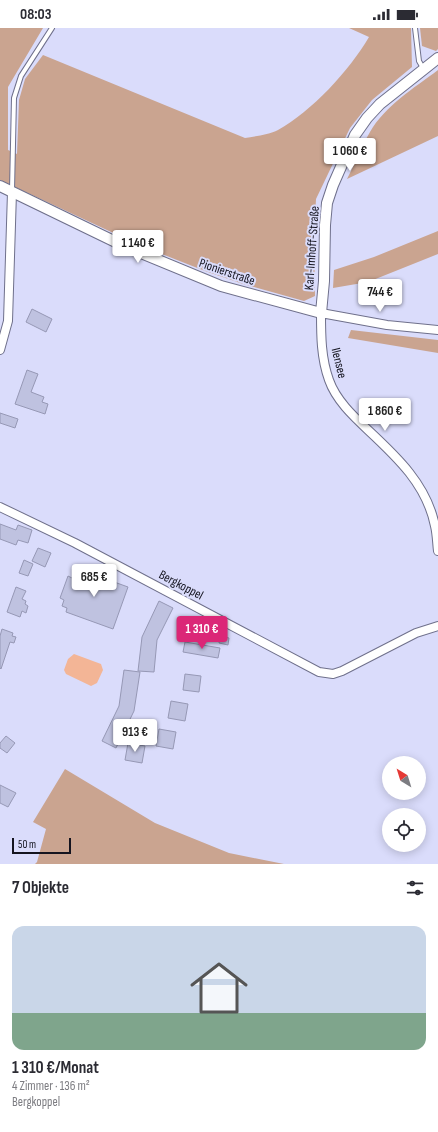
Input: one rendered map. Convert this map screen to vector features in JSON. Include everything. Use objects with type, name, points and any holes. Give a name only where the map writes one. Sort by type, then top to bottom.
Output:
[{"type":"street","name":"Karl-Imhoff-Straße","points":[[321,313],[324,281],[327,203],[333,185],[355,135],[367,118],[380,104],[438,58]]},
{"type":"street","name":"Pionierstraße","points":[[0,186],[124,246],[222,286],[321,313],[387,325],[438,330]]},
{"type":"street","points":[[0,350],[8,321],[12,192]]},
{"type":"street","name":"Ilensee","points":[[321,313],[324,360],[329,381],[340,399],[356,418],[402,462],[419,485],[435,526],[438,550]]},
{"type":"street","name":"Bergkoppel","points":[[0,507],[75,543],[319,672],[333,674],[342,671],[416,633],[438,626]]},
{"type":"lane","points":[[12,192],[14,98],[20,76],[52,28]]},
{"type":"lane","points":[[415,28],[419,61],[424,68]]},
{"type":"shaded area","points":[[0,28],[43,28],[8,87],[8,150],[17,154],[19,100],[25,79],[43,55],[245,138],[278,130],[304,112],[329,89],[361,50],[369,37],[349,28],[411,28],[412,67],[372,100],[350,128],[316,199],[314,238],[315,296],[304,301],[243,284],[139,245],[0,180]]},
{"type":"shaded area","points":[[420,28],[438,28],[438,49],[436,51],[422,46]]},
{"type":"shaded area","points":[[438,70],[438,136],[347,179],[376,123],[401,98]]},
{"type":"shaded area","points":[[438,231],[438,254],[368,282],[333,288],[334,270],[374,257]]},
{"type":"shaded area","points":[[351,330],[438,340],[438,353],[348,338]]},
{"type":"shaded area","points":[[74,654],[101,664],[103,670],[97,683],[91,686],[66,674],[64,670],[68,659]]},
{"type":"shaded area","points":[[65,769],[155,823],[229,853],[284,864],[35,864],[37,862],[46,829],[33,822]]},
{"type":"building","points":[[32,309],[52,319],[46,332],[26,322]]},
{"type":"building","points":[[27,370],[38,374],[31,392],[44,397],[42,402],[48,404],[45,414],[15,404]]},
{"type":"building","points":[[0,413],[18,419],[15,428],[0,423]]},
{"type":"building","points":[[0,524],[16,530],[18,525],[32,530],[28,543],[18,540],[16,545],[0,539]]},
{"type":"building","points":[[38,548],[51,553],[45,567],[32,561]]},
{"type":"building","points":[[24,560],[33,564],[28,576],[19,573]]},
{"type":"building","points":[[81,570],[128,587],[113,629],[66,612],[67,608],[62,606],[64,600],[60,598],[68,576],[72,578],[74,572],[80,574]]},
{"type":"building","points":[[16,587],[26,591],[22,599],[26,601],[25,604],[28,606],[26,613],[22,611],[20,617],[7,612]]},
{"type":"building","points":[[159,601],[173,608],[157,640],[154,672],[138,671],[142,637]]},
{"type":"building","points":[[2,629],[13,633],[12,636],[16,637],[14,643],[10,642],[1,669],[0,636]]},
{"type":"building","points":[[220,636],[229,638],[228,645],[219,643]]},
{"type":"building","points":[[185,642],[220,648],[218,658],[183,652]]},
{"type":"building","points":[[124,670],[140,672],[134,711],[116,748],[102,741],[119,706]]},
{"type":"building","points":[[185,674],[201,676],[199,692],[183,690]]},
{"type":"building","points":[[171,701],[188,704],[185,721],[168,718]]},
{"type":"building","points":[[159,729],[176,732],[173,749],[156,746]]},
{"type":"building","points":[[6,736],[15,743],[7,753],[0,748],[0,743]]},
{"type":"building","points":[[128,743],[145,746],[142,763],[125,760]]},
{"type":"building","points":[[0,785],[16,793],[8,807],[0,803]]}]
